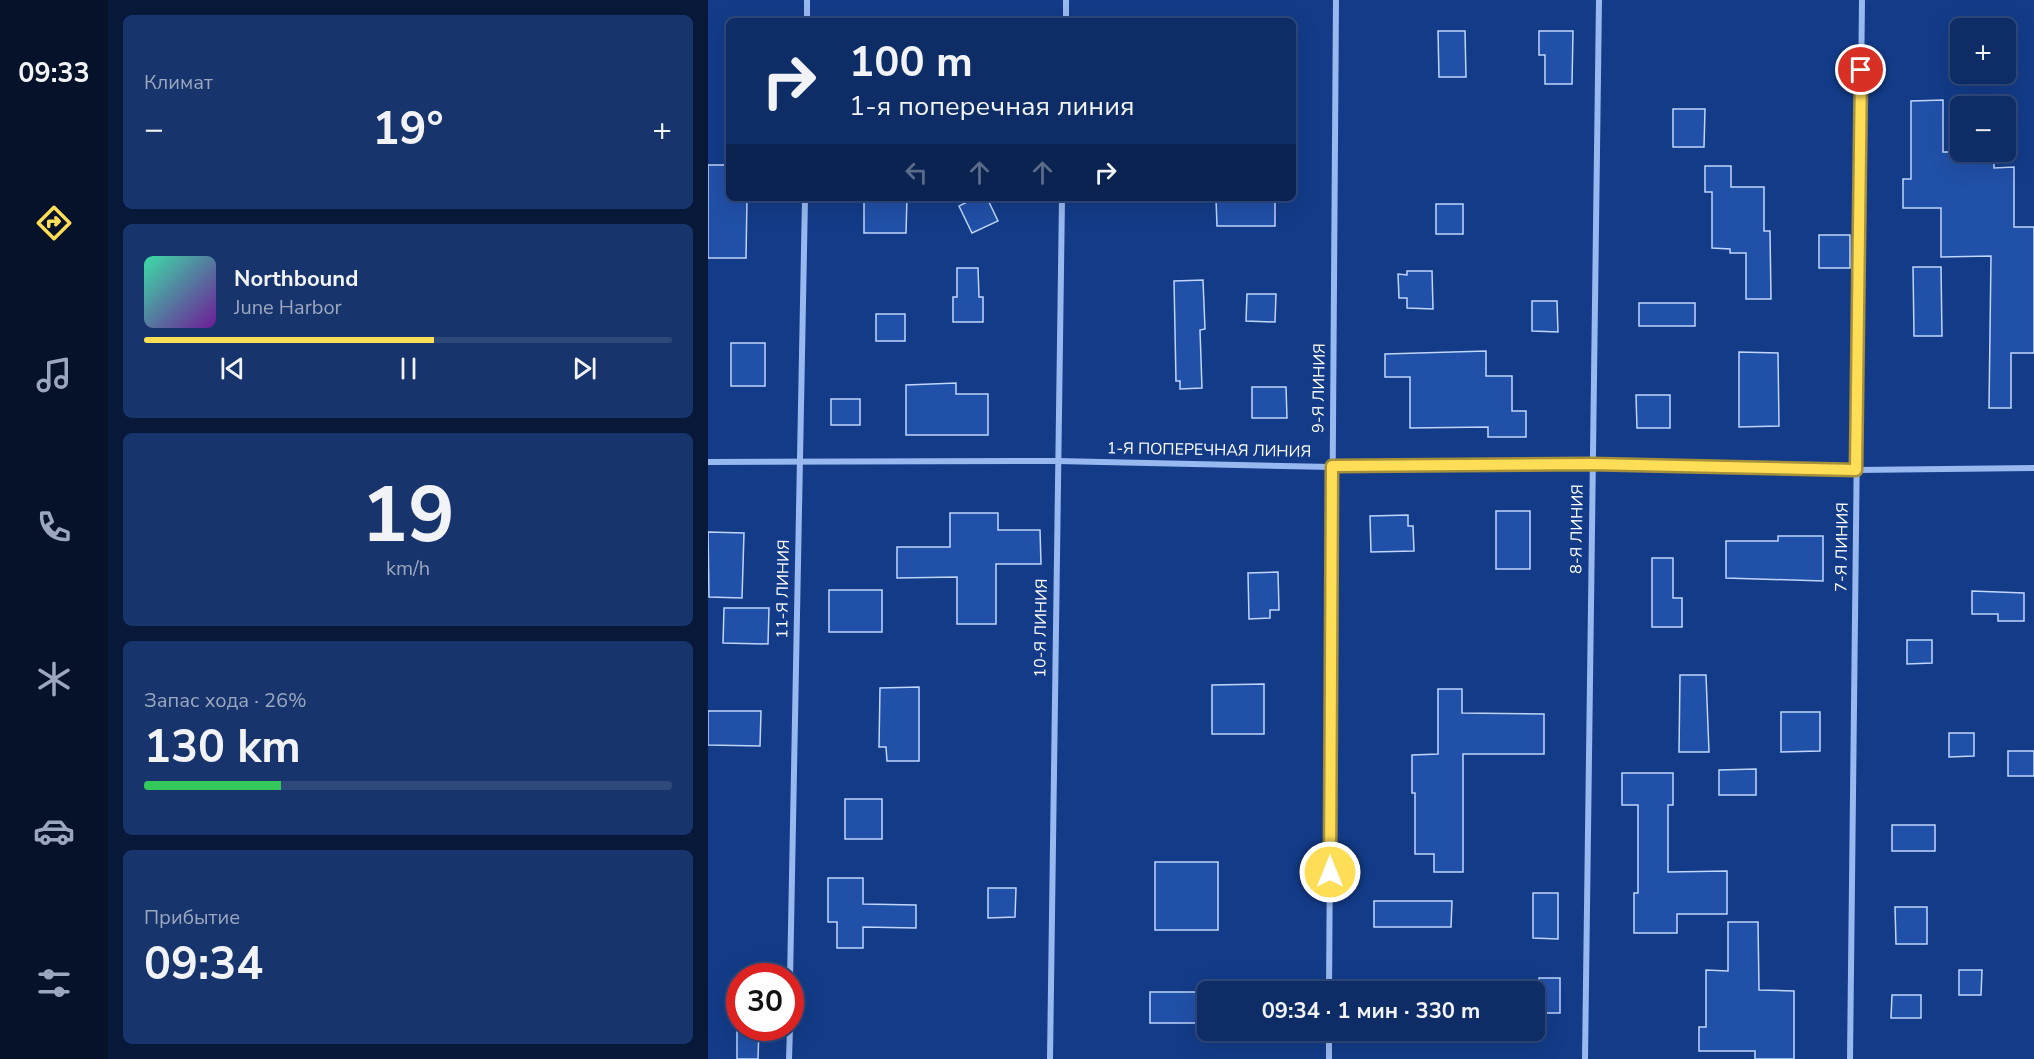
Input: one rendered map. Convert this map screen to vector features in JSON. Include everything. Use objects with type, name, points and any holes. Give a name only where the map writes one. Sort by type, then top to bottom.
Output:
[{"type":"street","points":[[807,0],[807,18]]},
{"type":"street","points":[[1066,0],[1066,18]]},
{"type":"street","name":"9-Я ЛИНИЯ","points":[[1329,981],[1336,0]]},
{"type":"street","name":"8-Я ЛИНИЯ","points":[[1585,1059],[1591,464],[1599,0]]},
{"type":"street","name":"7-Я ЛИНИЯ","points":[[1850,1059],[1862,0]]},
{"type":"street","name":"11-Я ЛИНИЯ","points":[[790,963],[805,201]]},
{"type":"street","name":"10-Я ЛИНИЯ","points":[[1050,1059],[1062,201]]},
{"type":"street","name":"1-Я ПОПЕРЕЧНАЯ ЛИНИЯ","points":[[708,462],[1057,460],[1332,466],[1591,464],[1856,470],[2034,468]]},
{"type":"street","points":[[789,1059],[790,1041]]},
{"type":"street","points":[[1329,1041],[1329,1059]]},
{"type":"building","points":[[1438,31],[1465,31],[1466,77],[1439,77]]},
{"type":"building","points":[[1539,31],[1573,31],[1572,84],[1545,84],[1545,55],[1539,55]]},
{"type":"building","points":[[1943,100],[1943,152],[1950,152],[1950,162],[1994,162],[1994,168],[2014,167],[2014,227],[2034,227],[2034,353],[2011,353],[2011,408],[1989,408],[1991,256],[1941,257],[1941,208],[1903,208],[1903,179],[1911,179],[1911,101]]},
{"type":"building","points":[[1673,109],[1705,109],[1704,147],[1673,147]]},
{"type":"building","points":[[708,165],[726,165],[726,201],[747,201],[746,258],[708,258]]},
{"type":"building","points":[[1705,166],[1731,166],[1731,187],[1764,187],[1764,231],[1770,231],[1771,299],[1746,299],[1746,253],[1730,253],[1730,249],[1712,248],[1712,192],[1705,192]]},
{"type":"building","points":[[864,201],[907,201],[906,233],[864,233]]},
{"type":"building","points":[[969,201],[988,201],[998,221],[972,233],[959,206]]},
{"type":"building","points":[[1216,201],[1275,201],[1275,226],[1217,226]]},
{"type":"building","points":[[1436,204],[1463,204],[1463,234],[1436,234]]},
{"type":"building","points":[[1819,235],[1850,235],[1850,268],[1819,268]]},
{"type":"building","points":[[1913,267],[1941,267],[1942,336],[1914,336]]},
{"type":"building","points":[[957,268],[978,268],[979,297],[983,297],[983,322],[953,322],[953,297],[957,297]]},
{"type":"building","points":[[1407,271],[1432,271],[1433,309],[1407,308],[1407,298],[1399,298],[1398,274],[1407,275]]},
{"type":"building","points":[[1203,280],[1205,329],[1200,330],[1202,388],[1180,389],[1180,381],[1176,381],[1174,281]]},
{"type":"building","points":[[1247,294],[1276,294],[1275,322],[1246,321]]},
{"type":"building","points":[[1532,301],[1557,301],[1558,332],[1532,331]]},
{"type":"building","points":[[1639,303],[1695,303],[1695,326],[1639,326]]},
{"type":"building","points":[[876,314],[905,314],[905,341],[876,341]]},
{"type":"building","points":[[731,343],[765,343],[765,386],[731,386]]},
{"type":"building","points":[[1486,351],[1486,376],[1512,376],[1512,411],[1526,411],[1526,437],[1488,437],[1488,427],[1410,428],[1410,377],[1385,377],[1385,354]]},
{"type":"building","points":[[1739,352],[1778,353],[1779,426],[1739,427]]},
{"type":"building","points":[[956,383],[956,394],[988,394],[988,435],[906,435],[906,385]]},
{"type":"building","points":[[1252,387],[1286,387],[1287,418],[1252,418]]},
{"type":"building","points":[[1636,395],[1670,395],[1670,428],[1637,428]]},
{"type":"building","points":[[831,399],[860,399],[860,425],[831,425]]},
{"type":"building","points":[[1496,511],[1530,511],[1530,569],[1496,569]]},
{"type":"building","points":[[950,513],[998,513],[998,530],[1040,530],[1041,564],[996,564],[996,624],[957,624],[957,577],[897,578],[897,547],[950,547]]},
{"type":"building","points":[[1408,515],[1408,526],[1413,526],[1414,551],[1371,552],[1370,516]]},
{"type":"building","points":[[708,532],[744,533],[742,598],[709,597]]},
{"type":"building","points":[[1778,536],[1823,536],[1823,581],[1726,578],[1726,541],[1778,541]]},
{"type":"building","points":[[1652,558],[1673,558],[1673,598],[1682,598],[1682,627],[1652,627]]},
{"type":"building","points":[[1278,572],[1279,610],[1270,610],[1270,618],[1249,619],[1248,573]]},
{"type":"building","points":[[829,590],[882,590],[882,632],[829,632]]},
{"type":"building","points":[[1972,591],[2024,593],[2024,621],[1998,621],[1998,614],[1972,614]]},
{"type":"building","points":[[724,608],[769,608],[768,644],[723,643]]},
{"type":"building","points":[[1907,640],[1932,640],[1932,663],[1907,664]]},
{"type":"building","points":[[1680,675],[1706,675],[1709,752],[1679,752]]},
{"type":"building","points":[[1264,684],[1264,734],[1212,734],[1212,685]]},
{"type":"building","points":[[919,687],[919,761],[887,761],[886,747],[879,747],[880,688]]},
{"type":"building","points":[[1438,689],[1462,689],[1462,713],[1544,714],[1544,754],[1463,754],[1463,872],[1434,872],[1434,854],[1415,854],[1415,793],[1412,793],[1412,755],[1438,754]]},
{"type":"building","points":[[708,711],[761,711],[760,746],[708,745]]},
{"type":"building","points":[[1781,712],[1820,712],[1820,751],[1781,752]]},
{"type":"building","points":[[1949,733],[1974,733],[1974,756],[1949,757]]},
{"type":"building","points":[[2008,751],[2034,751],[2034,776],[2008,776]]},
{"type":"building","points":[[1756,769],[1756,795],[1719,795],[1719,770]]},
{"type":"building","points":[[1622,773],[1673,773],[1673,805],[1668,805],[1668,872],[1727,871],[1727,914],[1677,914],[1677,933],[1634,933],[1634,893],[1638,893],[1638,805],[1622,805]]},
{"type":"building","points":[[845,799],[882,799],[882,839],[845,839]]},
{"type":"building","points":[[1892,825],[1935,825],[1935,851],[1892,851]]},
{"type":"building","points":[[1155,862],[1218,862],[1218,930],[1155,930]]},
{"type":"building","points":[[828,878],[863,878],[863,904],[916,905],[916,928],[863,927],[863,948],[837,948],[837,922],[828,922]]},
{"type":"building","points":[[988,888],[1016,888],[1015,917],[988,918]]},
{"type":"building","points":[[1533,893],[1558,893],[1558,939],[1533,938]]},
{"type":"building","points":[[1374,901],[1452,901],[1451,927],[1374,927]]},
{"type":"building","points":[[1895,907],[1927,907],[1927,944],[1896,944]]},
{"type":"building","points":[[1728,922],[1758,922],[1759,990],[1794,991],[1794,1059],[1755,1059],[1755,1051],[1699,1051],[1699,1027],[1706,1027],[1706,970],[1728,971]]},
{"type":"building","points":[[1959,970],[1982,970],[1981,995],[1959,995]]},
{"type":"building","points":[[1539,978],[1560,978],[1560,1013],[1545,1013],[1545,981],[1539,981]]},
{"type":"building","points":[[1150,992],[1197,992],[1197,1023],[1150,1023]]},
{"type":"building","points":[[1892,995],[1921,995],[1921,1018],[1891,1018]]},
{"type":"building","points":[[737,1041],[759,1041],[758,1059],[737,1059]]},
{"type":"route","points":[[1330,872],[1332,466],[1591,464],[1856,470],[1861,70]]}]
